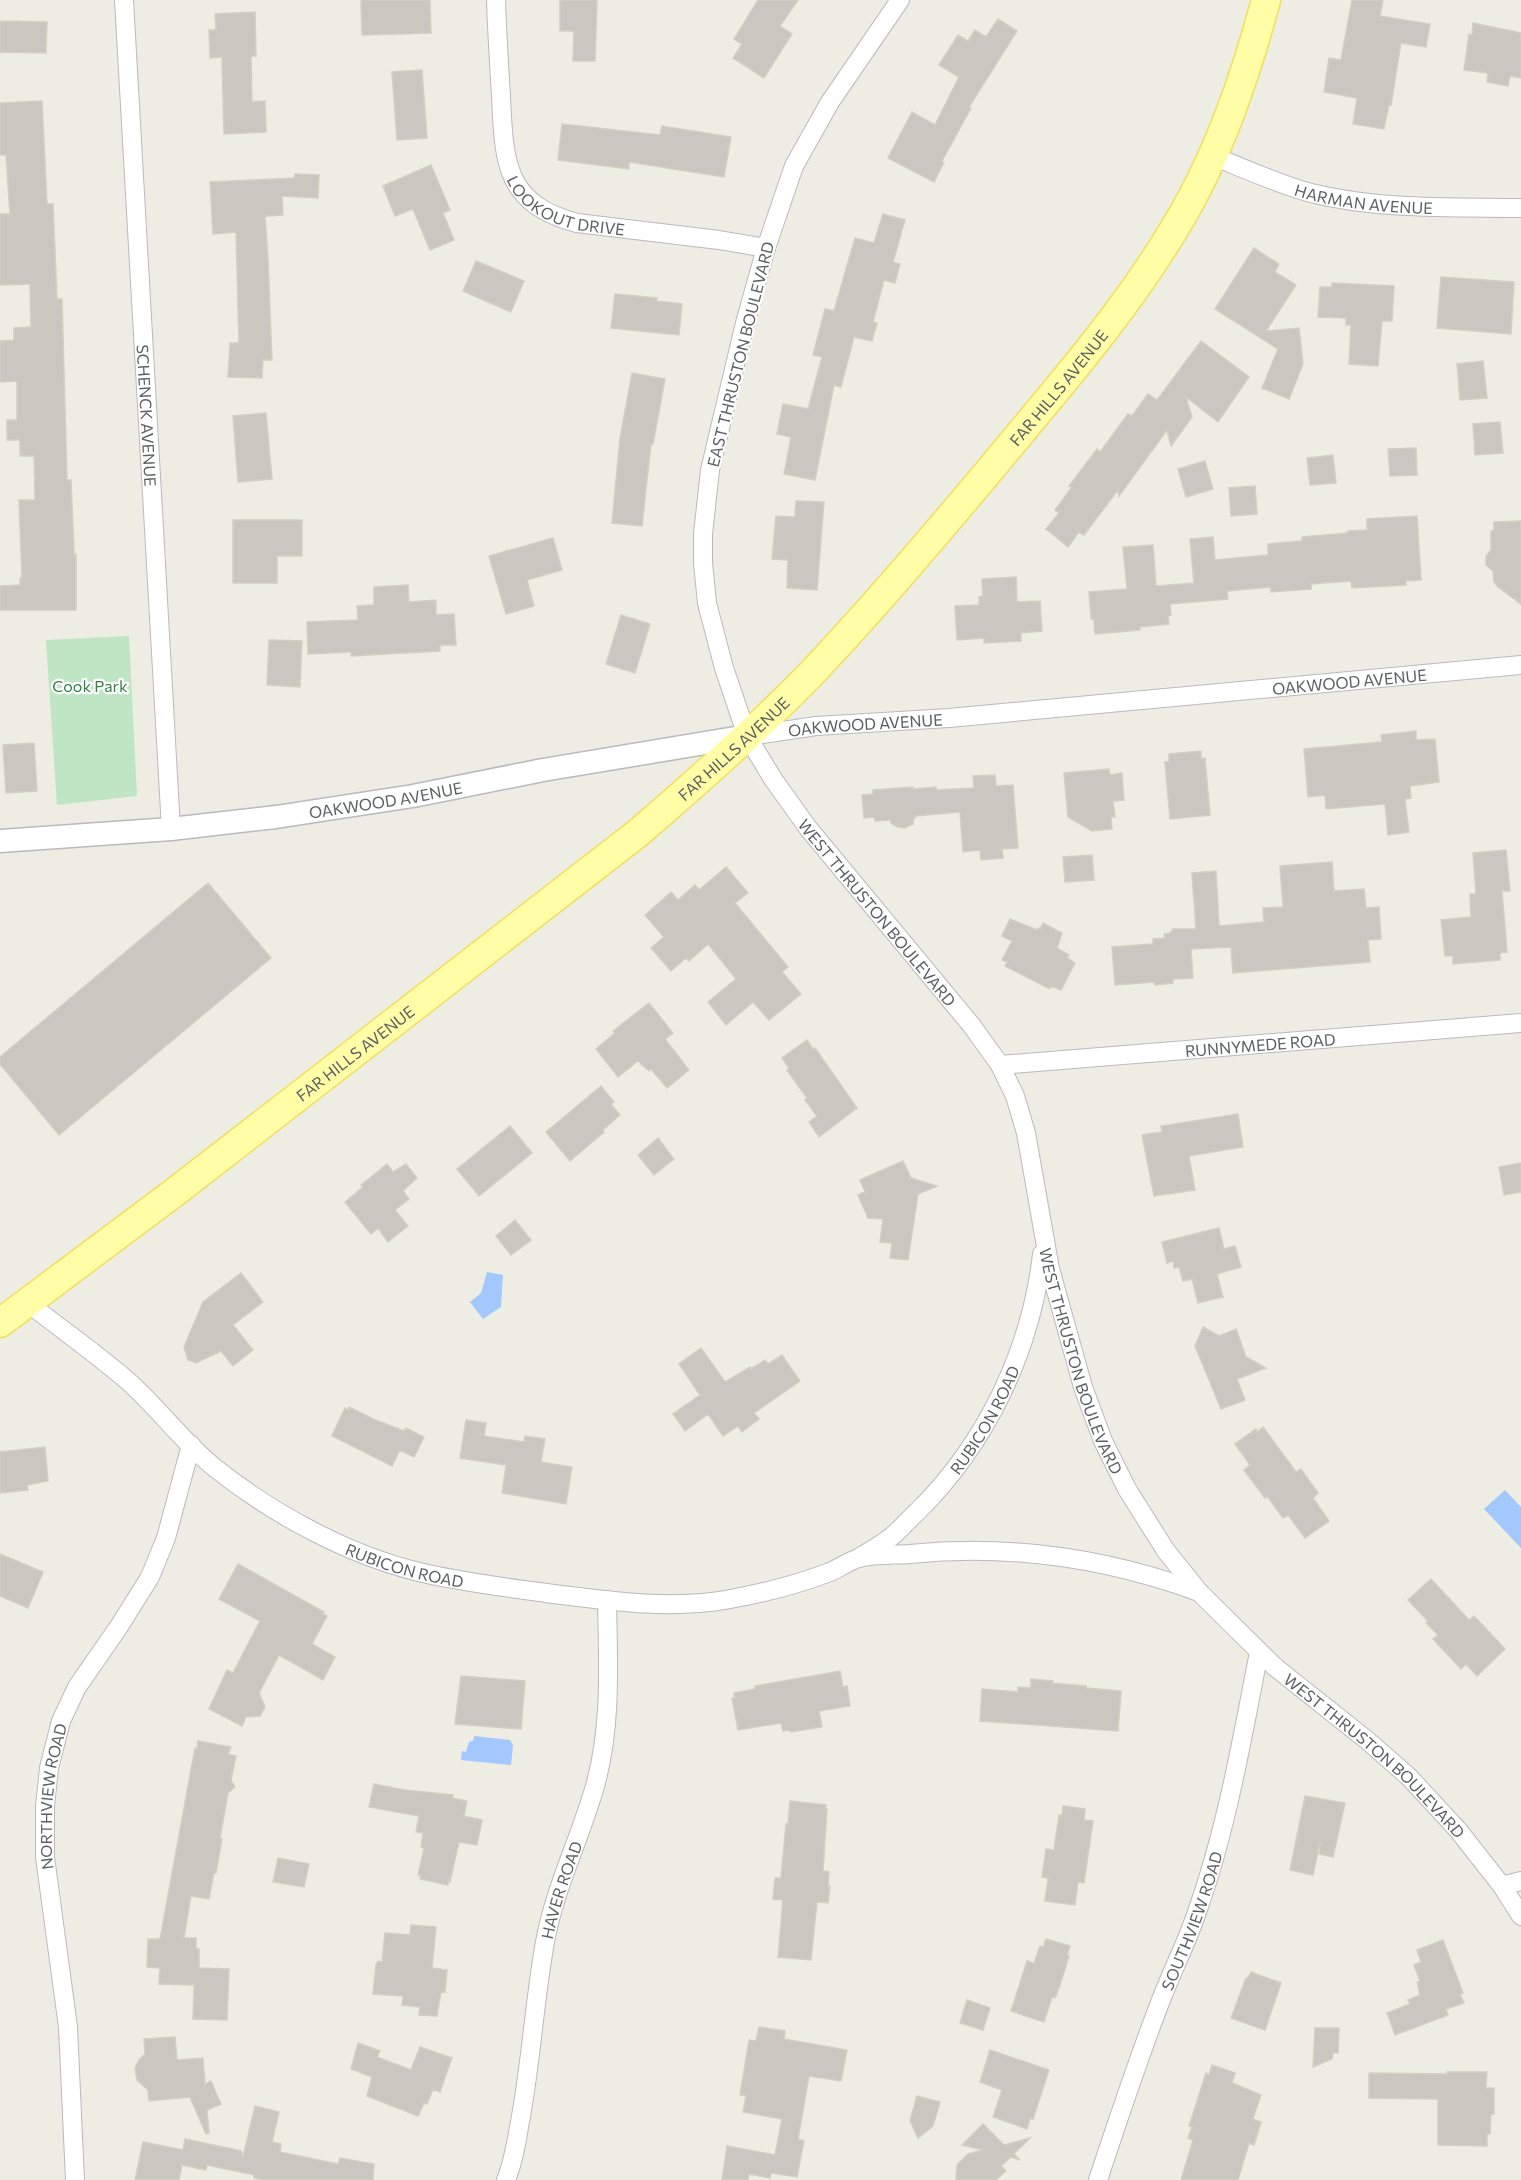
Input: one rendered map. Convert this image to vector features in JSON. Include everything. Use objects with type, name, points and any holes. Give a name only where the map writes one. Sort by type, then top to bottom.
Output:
[{"type":"main road","name":"FAR HILLS AVENUE","points":[[1,1320],[28,1304],[175,1192],[632,838],[747,736],[805,680],[877,601],[1093,345],[1141,282],[1177,225],[1213,156],[1239,90],[1266,0]]},
{"type":"street","name":"SCHENCK AVENUE","points":[[124,0],[171,828]]},
{"type":"street","name":"LOOKOUT DRIVE","points":[[496,0],[504,149],[511,174],[521,192],[536,206],[555,217],[577,223],[766,248]]},
{"type":"street","name":"EAST THRUSTON BOULEVARD","points":[[747,736],[724,668],[711,621],[703,579],[702,556],[707,492],[714,452],[766,248],[790,177],[805,145],[830,102],[900,0]]},
{"type":"street","name":"HARMAN AVENUE","points":[[1213,156],[1295,188],[1334,198],[1397,205],[1521,208]]},
{"type":"street","name":"OAKWOOD AVENUE","points":[[0,841],[276,818],[412,796],[543,770],[816,726],[949,718],[1521,665]]},
{"type":"street","name":"WEST THRUSTON BOULEVARD","points":[[747,736],[773,779],[808,828],[972,1026],[1000,1065],[1015,1096],[1026,1133],[1044,1241],[1083,1388],[1103,1441],[1127,1489],[1166,1551],[1199,1592],[1275,1667],[1368,1741],[1409,1777],[1458,1830],[1502,1886],[1521,1916]]},
{"type":"street","name":"RUNNYMEDE ROAD","points":[[1000,1065],[1521,1023]]},
{"type":"street","name":"RUBICON ROAD","points":[[28,1304],[127,1380],[215,1468],[278,1512],[329,1540],[368,1556],[418,1572],[481,1584],[607,1600],[671,1604],[721,1601],[774,1590],[830,1572],[859,1558],[891,1537],[933,1496],[968,1455],[995,1408],[1019,1353],[1033,1309],[1044,1241]]},
{"type":"street","name":"NORTHVIEW ROAD","points":[[75,2180],[68,2027],[45,1857],[45,1806],[49,1768],[61,1721],[77,1687],[150,1577],[166,1538],[191,1445]]},
{"type":"street","name":"RUBICON ROAD","points":[[859,1558],[983,1550],[1036,1553],[1093,1562],[1143,1574],[1199,1592]]},
{"type":"street","name":"HAVER ROAD","points":[[506,2180],[514,2154],[530,2066],[537,1987],[548,1925],[564,1870],[595,1786],[604,1742],[608,1669],[607,1600]]},
{"type":"street","name":"SOUTHVIEW ROAD","points":[[1098,2180],[1160,2001],[1197,1912],[1231,1791],[1259,1652]]},
{"type":"street","points":[[1502,1886],[1521,1881]]},
{"type":"green space","name":"Cook Park","points":[[129,636],[137,796],[57,805],[46,640]]},
{"type":"water","points":[[487,1272],[503,1275],[501,1307],[483,1319],[470,1302],[481,1293]]},
{"type":"water","points":[[1505,1490],[1521,1507],[1521,1548],[1484,1509]]},
{"type":"water","points":[[474,1736],[510,1740],[513,1745],[511,1765],[461,1760],[462,1751],[466,1752]]},
{"type":"building","points":[[361,0],[430,0],[431,33],[362,35]]},
{"type":"building","points":[[560,0],[597,0],[595,61],[573,61],[574,31],[560,31]]},
{"type":"building","points":[[758,0],[798,0],[780,26],[792,34],[764,78],[733,58],[742,44],[734,39]]},
{"type":"building","points":[[1352,0],[1383,0],[1380,16],[1430,24],[1426,47],[1401,43],[1391,105],[1389,104],[1384,129],[1353,124],[1357,98],[1324,92],[1329,58],[1341,60]]},
{"type":"building","points":[[255,12],[256,56],[251,56],[252,102],[265,101],[266,132],[224,134],[222,57],[210,58],[209,30],[216,30],[215,14]]},
{"type":"building","points":[[998,19],[1017,31],[969,107],[971,108],[942,161],[944,162],[934,182],[888,158],[912,112],[935,125],[959,77],[939,65],[958,35],[968,41],[975,30],[986,37]]},
{"type":"building","points":[[0,21],[47,22],[46,53],[0,52]]},
{"type":"building","points":[[1473,23],[1521,33],[1521,78],[1510,76],[1508,86],[1487,82],[1488,73],[1464,70],[1469,34],[1472,35]]},
{"type":"building","points":[[422,70],[427,138],[397,140],[392,72]]},
{"type":"building","points":[[42,101],[47,204],[53,204],[57,299],[62,299],[67,480],[71,480],[74,554],[76,554],[76,610],[0,610],[0,586],[20,585],[20,578],[22,578],[19,500],[35,500],[34,456],[20,456],[20,440],[7,440],[7,420],[17,420],[17,381],[0,382],[0,341],[14,340],[14,328],[31,327],[30,284],[0,285],[0,214],[10,214],[6,155],[0,155],[0,103]]},
{"type":"building","points":[[562,124],[660,135],[662,126],[731,137],[724,177],[629,162],[629,169],[558,160]]},
{"type":"building","points":[[431,165],[450,210],[443,213],[454,240],[430,250],[413,209],[395,216],[383,186]]},
{"type":"building","points":[[295,174],[319,175],[318,198],[282,196],[283,215],[265,216],[272,360],[263,360],[262,378],[228,377],[230,343],[239,343],[236,232],[213,234],[210,182],[294,178]]},
{"type":"building","points":[[883,214],[905,220],[893,262],[900,264],[895,283],[884,280],[873,322],[877,323],[872,341],[854,337],[841,387],[834,385],[815,480],[784,474],[791,437],[777,434],[783,404],[808,409],[822,357],[813,355],[825,309],[834,311],[855,238],[874,243]]},
{"type":"building","points":[[1254,248],[1279,264],[1275,272],[1296,285],[1266,331],[1299,328],[1303,364],[1289,399],[1262,388],[1278,349],[1215,309]]},
{"type":"building","points":[[476,261],[524,281],[511,312],[463,291]]},
{"type":"building","points":[[1441,277],[1514,282],[1511,334],[1437,328]]},
{"type":"building","points":[[1332,283],[1394,286],[1392,321],[1382,321],[1378,366],[1349,364],[1351,325],[1346,325],[1346,318],[1318,317],[1320,287],[1332,287]]},
{"type":"building","points":[[615,294],[657,298],[656,301],[682,304],[679,335],[611,328]]},
{"type":"building","points":[[1201,341],[1249,377],[1218,422],[1186,397],[1192,417],[1171,446],[1167,430],[1119,496],[1118,490],[1084,535],[1079,532],[1068,547],[1046,529],[1059,513],[1055,510],[1072,487],[1069,486],[1097,449],[1100,452],[1128,414],[1132,416],[1148,394],[1157,400]]},
{"type":"building","points":[[1483,361],[1487,398],[1460,400],[1457,364]]},
{"type":"building","points":[[632,373],[665,379],[653,444],[651,444],[642,526],[612,523],[620,438]]},
{"type":"building","points":[[266,413],[272,479],[238,482],[233,416]]},
{"type":"building","points":[[1500,422],[1503,453],[1475,455],[1473,424]]},
{"type":"building","points":[[1416,448],[1417,475],[1390,476],[1388,449]]},
{"type":"building","points":[[1333,455],[1336,483],[1310,485],[1307,458]]},
{"type":"building","points":[[1205,461],[1213,489],[1186,497],[1178,469]]},
{"type":"building","points":[[1255,486],[1257,514],[1231,516],[1229,488]]},
{"type":"building","points":[[796,501],[824,502],[817,590],[787,588],[788,560],[772,559],[776,516],[795,517]]},
{"type":"building","points":[[1417,516],[1421,580],[1406,581],[1406,585],[1352,588],[1351,581],[1311,584],[1311,589],[1271,592],[1271,587],[1227,591],[1228,599],[1170,604],[1169,624],[1140,627],[1140,630],[1095,634],[1094,619],[1091,619],[1089,592],[1127,589],[1123,547],[1153,545],[1156,586],[1194,583],[1190,539],[1213,537],[1215,560],[1268,555],[1268,544],[1302,541],[1302,537],[1367,530],[1367,519]]},
{"type":"building","points":[[233,520],[302,520],[302,556],[277,556],[277,583],[233,583]]},
{"type":"building","points":[[1521,521],[1521,604],[1494,582],[1493,571],[1486,565],[1486,556],[1491,550],[1491,531],[1494,530],[1494,522]]},
{"type":"building","points":[[553,538],[562,570],[527,580],[534,606],[506,614],[489,556]]},
{"type":"building","points":[[1016,577],[1017,602],[1040,601],[1042,631],[1021,633],[1021,641],[984,643],[984,638],[957,640],[955,606],[979,605],[979,597],[983,596],[982,579]]},
{"type":"building","points":[[408,585],[409,602],[436,600],[436,615],[454,614],[456,645],[440,645],[440,651],[351,656],[351,652],[308,654],[307,622],[358,620],[357,606],[374,605],[374,587]]},
{"type":"building","points":[[621,615],[650,624],[635,673],[606,664]]},
{"type":"building","points":[[269,640],[302,641],[300,687],[267,685]]},
{"type":"building","points":[[1416,731],[1416,740],[1435,739],[1439,782],[1410,786],[1411,798],[1405,799],[1409,832],[1388,835],[1385,804],[1326,809],[1325,795],[1308,797],[1304,749],[1382,742],[1381,735]]},
{"type":"building","points":[[34,743],[37,791],[6,793],[3,745]]},
{"type":"building","points":[[1201,751],[1201,759],[1205,758],[1210,815],[1170,819],[1165,762],[1169,762],[1169,754]]},
{"type":"building","points":[[1109,769],[1110,775],[1122,773],[1124,800],[1113,801],[1115,817],[1111,817],[1112,829],[1092,831],[1068,817],[1064,773]]},
{"type":"building","points":[[995,775],[996,786],[1013,785],[1018,848],[1002,849],[1003,858],[981,860],[980,850],[963,852],[960,812],[915,816],[913,824],[905,828],[891,823],[891,820],[875,821],[874,817],[864,818],[862,795],[873,794],[873,790],[913,787],[913,789],[936,787],[936,790],[974,788],[973,776]]},
{"type":"building","points":[[1506,850],[1510,891],[1502,891],[1507,952],[1500,953],[1500,960],[1453,964],[1453,956],[1445,956],[1441,920],[1471,917],[1470,894],[1476,894],[1473,853]]},
{"type":"building","points":[[1092,855],[1094,880],[1065,882],[1063,857]]},
{"type":"building","points":[[1332,862],[1334,891],[1364,889],[1366,908],[1379,907],[1381,939],[1368,940],[1370,962],[1233,973],[1231,947],[1191,949],[1193,978],[1173,979],[1173,983],[1155,985],[1154,982],[1115,985],[1112,947],[1153,944],[1153,939],[1165,938],[1164,934],[1170,933],[1173,929],[1196,929],[1192,873],[1216,871],[1219,926],[1264,922],[1263,908],[1283,907],[1280,866]]},
{"type":"building","points":[[726,867],[748,893],[735,903],[788,967],[782,972],[801,994],[769,1020],[753,1002],[726,1025],[708,1002],[736,979],[708,944],[689,961],[686,958],[671,971],[651,948],[664,937],[645,915],[671,892],[678,900],[695,885],[699,890]]},
{"type":"building","points":[[208,883],[271,958],[59,1135],[0,1064],[0,1057]]},
{"type":"building","points":[[1010,919],[1037,930],[1043,923],[1062,933],[1057,948],[1069,955],[1067,958],[1075,963],[1061,990],[1051,986],[1050,989],[1005,966],[1007,962],[1002,960],[1012,941],[1002,936]]},
{"type":"building","points":[[649,1003],[673,1033],[665,1039],[689,1070],[667,1088],[651,1069],[649,1071],[638,1061],[618,1077],[596,1049],[615,1033],[613,1031]]},
{"type":"building","points":[[807,1040],[857,1108],[819,1137],[809,1122],[817,1116],[805,1100],[807,1098],[787,1070],[789,1068],[782,1058]]},
{"type":"building","points":[[601,1086],[614,1102],[611,1104],[620,1115],[570,1161],[546,1132]]},
{"type":"building","points":[[1238,1114],[1243,1147],[1189,1156],[1195,1190],[1154,1196],[1142,1135],[1162,1132],[1161,1126]]},
{"type":"building","points":[[510,1126],[532,1153],[479,1196],[457,1169]]},
{"type":"building","points":[[658,1138],[674,1159],[654,1175],[638,1155]]},
{"type":"building","points":[[903,1161],[911,1178],[937,1186],[918,1194],[908,1260],[890,1258],[892,1243],[880,1242],[883,1219],[868,1218],[858,1195],[865,1192],[860,1180]]},
{"type":"building","points":[[1521,1163],[1521,1192],[1504,1195],[1499,1167]]},
{"type":"building","points":[[387,1164],[393,1172],[406,1164],[417,1178],[403,1191],[409,1199],[395,1210],[408,1226],[388,1242],[378,1228],[371,1234],[345,1202],[363,1187],[361,1185]]},
{"type":"building","points":[[515,1220],[531,1240],[511,1255],[496,1236]]},
{"type":"building","points":[[1219,1228],[1224,1249],[1235,1246],[1241,1267],[1217,1274],[1223,1297],[1198,1303],[1192,1279],[1183,1281],[1179,1267],[1174,1268],[1173,1261],[1167,1263],[1162,1242]]},
{"type":"building","points":[[241,1273],[263,1302],[233,1325],[253,1350],[233,1366],[221,1351],[196,1363],[188,1360],[184,1347],[203,1302]]},
{"type":"building","points":[[1203,1327],[1219,1336],[1236,1329],[1246,1357],[1266,1368],[1237,1379],[1245,1400],[1221,1409],[1195,1346]]},
{"type":"building","points":[[701,1348],[725,1382],[750,1367],[751,1369],[765,1360],[768,1364],[782,1355],[800,1381],[754,1413],[759,1419],[742,1432],[738,1426],[723,1436],[708,1414],[685,1431],[673,1414],[700,1395],[679,1364]]},
{"type":"building","points":[[349,1407],[373,1419],[404,1431],[406,1428],[424,1437],[414,1457],[400,1450],[392,1466],[332,1436],[345,1408],[348,1410]]},
{"type":"building","points":[[466,1420],[486,1423],[484,1436],[524,1442],[525,1436],[545,1439],[541,1462],[572,1467],[566,1504],[502,1493],[506,1465],[460,1458]]},
{"type":"building","points":[[1263,1427],[1296,1472],[1301,1469],[1318,1493],[1313,1498],[1329,1521],[1305,1538],[1288,1515],[1283,1518],[1267,1496],[1265,1498],[1244,1470],[1250,1465],[1235,1444],[1256,1429],[1257,1432]]},
{"type":"building","points":[[45,1447],[48,1481],[27,1485],[28,1490],[0,1493],[0,1452]]},
{"type":"building","points":[[0,1554],[43,1572],[28,1608],[0,1596]]},
{"type":"building","points":[[238,1564],[324,1612],[323,1614],[327,1616],[312,1644],[335,1657],[323,1680],[279,1655],[259,1693],[265,1707],[260,1716],[246,1717],[242,1726],[209,1709],[227,1670],[233,1673],[260,1621],[219,1599]]},
{"type":"building","points":[[1431,1579],[1469,1620],[1474,1616],[1505,1649],[1477,1676],[1466,1664],[1461,1669],[1433,1639],[1438,1635],[1408,1600]]},
{"type":"building","points":[[840,1671],[843,1687],[847,1686],[850,1706],[819,1711],[822,1727],[791,1732],[783,1731],[781,1723],[738,1730],[732,1698],[735,1698],[734,1693],[755,1689],[755,1686]]},
{"type":"building","points":[[461,1676],[525,1681],[521,1729],[455,1724]]},
{"type":"building","points":[[1031,1679],[1121,1691],[1118,1731],[980,1721],[982,1689],[1018,1692],[1018,1687],[1031,1688]]},
{"type":"building","points":[[198,1741],[231,1747],[228,1754],[236,1756],[231,1780],[235,1787],[228,1793],[216,1873],[214,1873],[209,1899],[191,1896],[184,1938],[196,1938],[196,1949],[199,1949],[199,1968],[229,1969],[227,2020],[193,2019],[194,1985],[159,1984],[160,1968],[147,1967],[148,1939],[160,1939]]},
{"type":"building","points":[[374,1784],[453,1795],[452,1798],[467,1801],[464,1816],[482,1820],[477,1845],[459,1842],[448,1885],[420,1879],[421,1875],[418,1875],[424,1848],[421,1847],[423,1833],[416,1832],[419,1816],[369,1807]]},
{"type":"building","points":[[1305,1796],[1345,1803],[1333,1857],[1319,1854],[1320,1842],[1313,1875],[1290,1870]]},
{"type":"building","points":[[790,1801],[826,1805],[825,1809],[827,1809],[823,1871],[829,1872],[828,1886],[830,1886],[828,1903],[817,1902],[811,1960],[778,1957],[783,1900],[773,1899],[775,1878],[781,1878]]},
{"type":"building","points":[[1063,1806],[1085,1809],[1084,1820],[1093,1821],[1084,1883],[1078,1882],[1075,1905],[1045,1901],[1048,1878],[1042,1877],[1046,1849],[1054,1850],[1059,1815],[1062,1816]]},
{"type":"building","points":[[278,1858],[309,1864],[304,1887],[273,1882]]},
{"type":"building","points":[[411,1925],[436,1927],[432,1968],[447,1970],[445,1992],[441,1992],[437,2016],[419,2015],[420,2007],[402,2005],[403,1996],[373,1994],[376,1965],[378,1961],[382,1962],[385,1933],[410,1935]]},
{"type":"building","points":[[1046,1939],[1070,1946],[1060,1985],[1055,1998],[1052,1997],[1044,2022],[1011,2011],[1027,1961],[1034,1963],[1040,1946],[1043,1947]]},
{"type":"building","points":[[1443,1940],[1463,1993],[1460,1994],[1464,2003],[1446,2009],[1448,2015],[1395,2035],[1387,2013],[1410,2004],[1408,2000],[1420,1995],[1417,1982],[1420,1981],[1414,1965],[1421,1962],[1417,1950]]},
{"type":"building","points":[[1251,1972],[1281,1983],[1265,2030],[1231,2018],[1246,1978]]},
{"type":"building","points":[[967,2000],[990,2008],[983,2030],[960,2023]]},
{"type":"building","points":[[759,2027],[785,2031],[784,2039],[847,2050],[841,2081],[809,2076],[798,2139],[804,2141],[797,2177],[771,2173],[770,2178],[749,2174],[748,2180],[722,2180],[727,2146],[775,2155],[782,2119],[743,2112],[746,2096],[740,2095],[749,2040],[756,2041]]},
{"type":"building","points":[[1315,2028],[1339,2028],[1338,2053],[1333,2053],[1332,2059],[1313,2067]]},
{"type":"building","points":[[175,2037],[177,2060],[203,2058],[205,2084],[211,2081],[221,2104],[207,2110],[209,2133],[206,2134],[190,2097],[149,2101],[148,2090],[137,2080],[135,2068],[145,2054],[144,2039]]},
{"type":"building","points":[[358,2043],[380,2051],[377,2057],[411,2070],[420,2047],[452,2058],[440,2092],[433,2089],[427,2104],[424,2103],[418,2116],[367,2096],[372,2077],[351,2069]]},
{"type":"building","points":[[990,2050],[1049,2070],[1033,2119],[1030,2118],[1027,2129],[993,2117],[1002,2090],[980,2082]]},
{"type":"building","points":[[1212,2065],[1235,2073],[1232,2083],[1261,2095],[1253,2119],[1261,2122],[1254,2145],[1249,2143],[1238,2180],[1181,2180],[1193,2140],[1188,2138],[1192,2127],[1189,2126],[1206,2073],[1209,2075]]},
{"type":"building","points":[[1447,2072],[1487,2072],[1486,2088],[1494,2088],[1494,2114],[1491,2114],[1487,2146],[1438,2145],[1438,2099],[1369,2098],[1369,2073],[1447,2074]]},
{"type":"building","points":[[917,2096],[940,2102],[933,2126],[918,2138],[910,2121]]},
{"type":"building","points":[[255,2106],[279,2112],[272,2142],[281,2144],[280,2152],[338,2164],[340,2158],[374,2164],[373,2180],[264,2180],[254,2178],[254,2175],[207,2165],[206,2170],[182,2165],[179,2180],[135,2180],[143,2142],[183,2150],[185,2139],[241,2151],[243,2157]]},
{"type":"building","points":[[983,2124],[1004,2145],[1030,2138],[1014,2154],[1020,2160],[1011,2157],[1001,2166],[1006,2171],[996,2180],[956,2180],[957,2165],[968,2154],[983,2150],[962,2145]]}]
